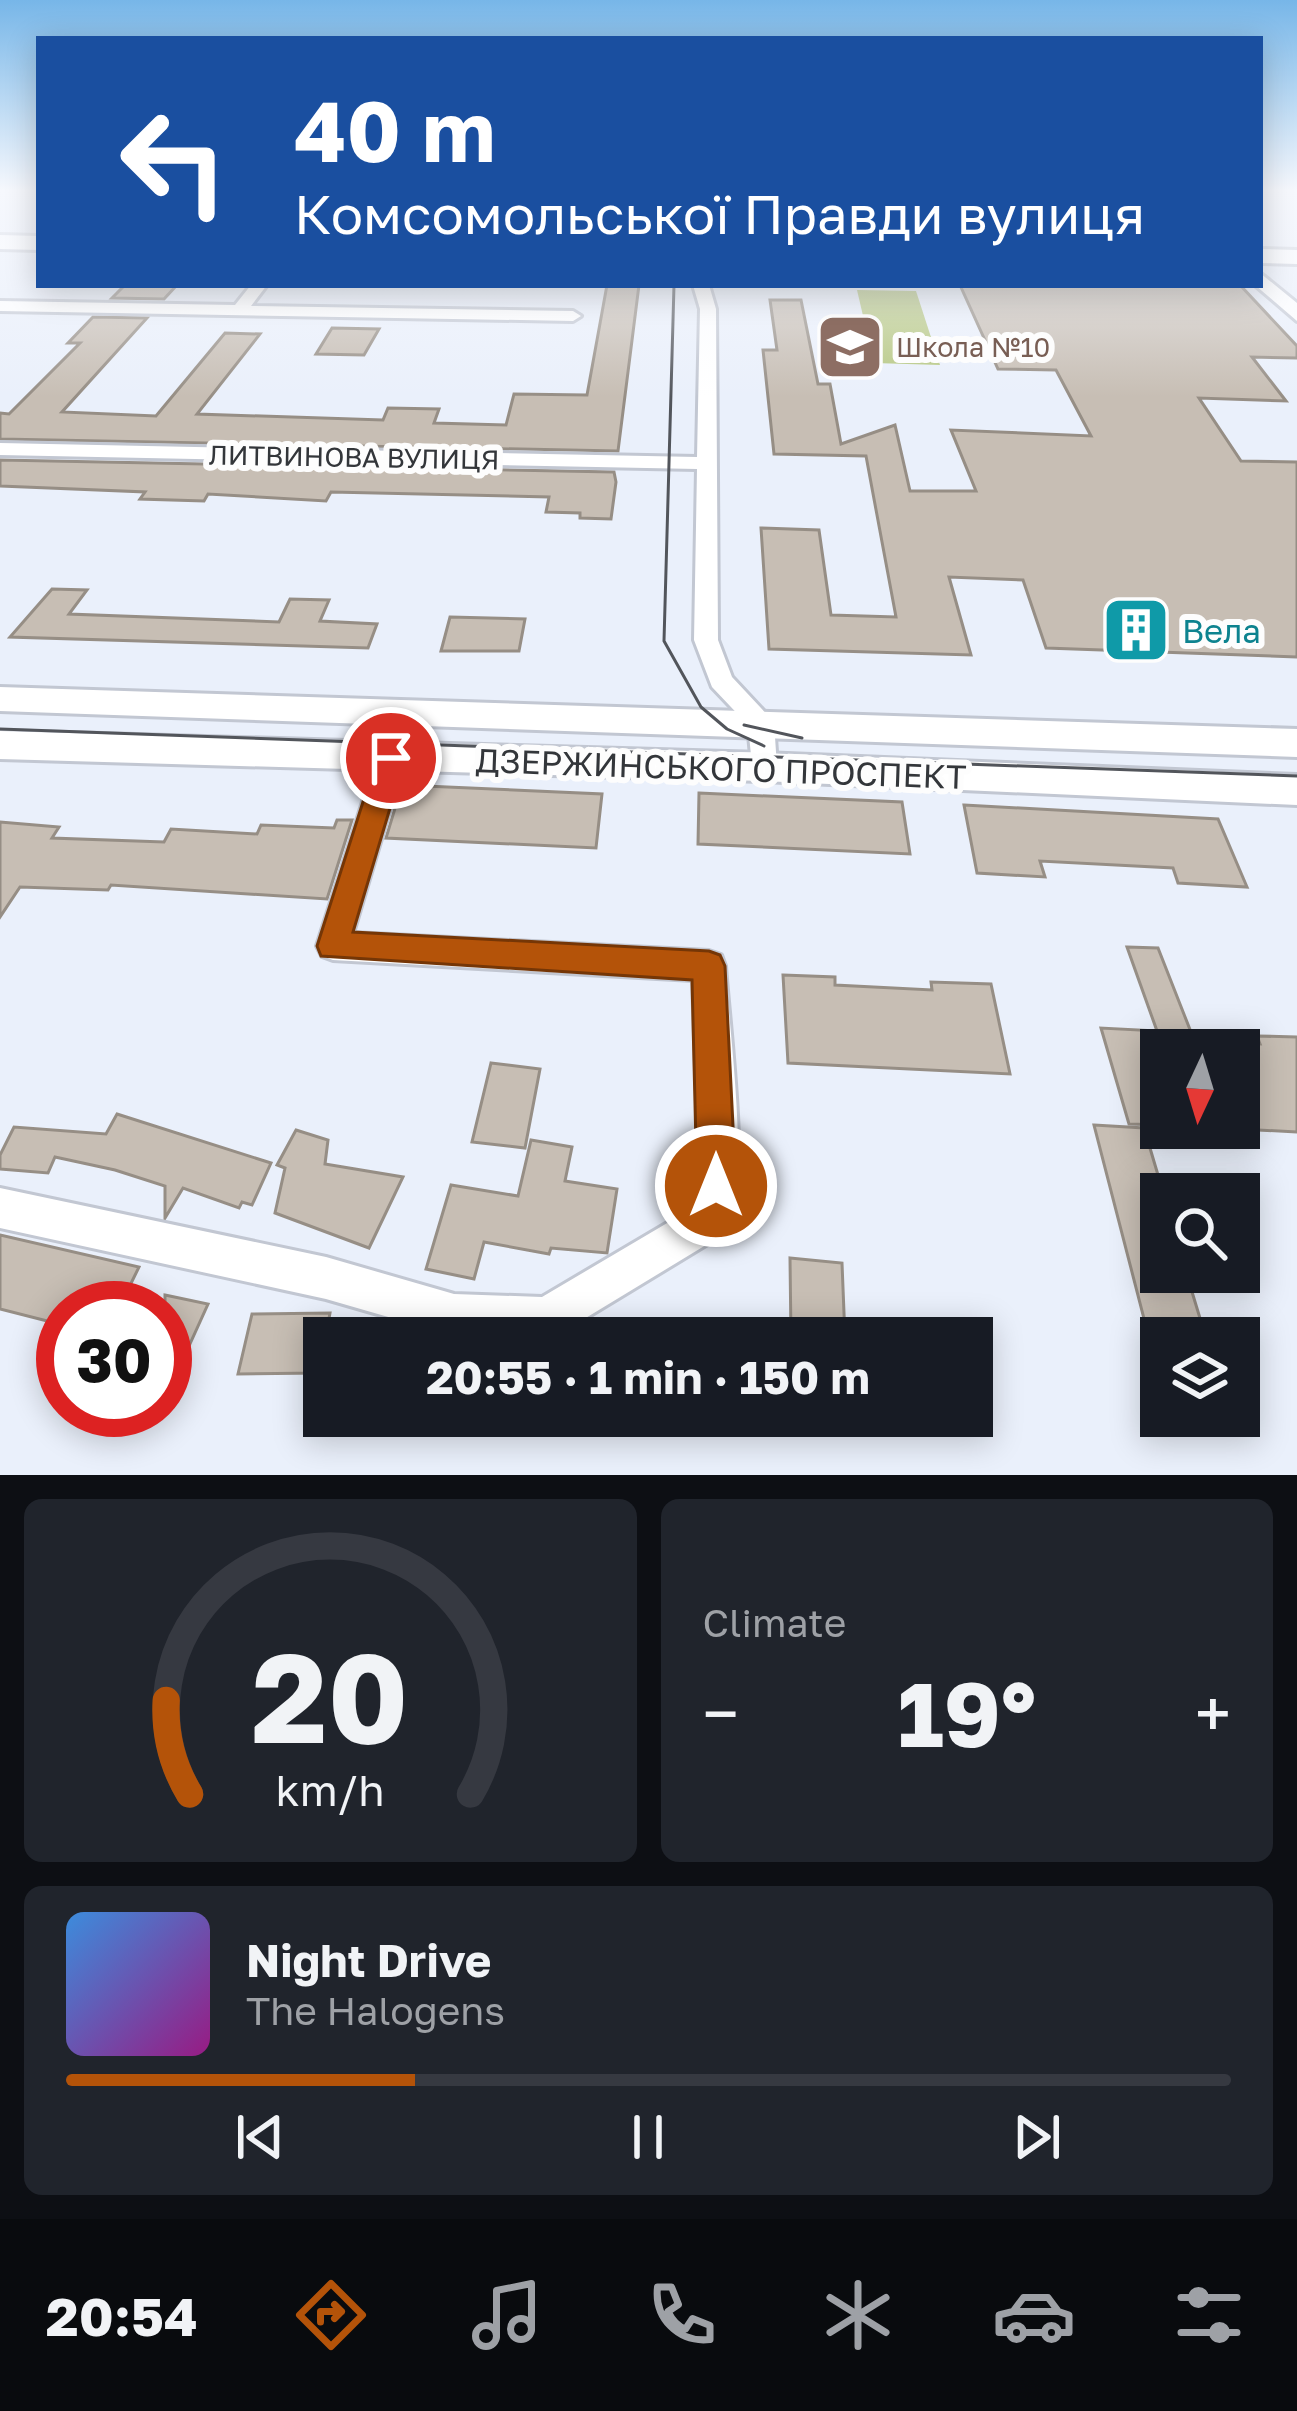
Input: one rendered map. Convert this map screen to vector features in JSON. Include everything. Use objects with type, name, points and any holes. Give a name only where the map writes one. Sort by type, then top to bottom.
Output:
[{"type":"street","points":[[1263,282],[1297,315]]},
{"type":"street","points":[[240,310],[257,288]]},
{"type":"street","points":[[702,288],[708,309],[706,640],[722,681],[760,722],[764,766]]},
{"type":"street","points":[[0,306],[573,316]]},
{"type":"street","name":"ЛИТВИНОВА ВУЛИЦЯ","points":[[0,449],[708,463]]},
{"type":"street","name":"ДЗЕРЖИНСЬКОГО ПРОСПЕКТ","points":[[0,699],[1297,743]]},
{"type":"street","name":"ДЗЕРЖИНСЬКОГО ПРОСПЕКТ","points":[[0,745],[764,766],[1297,790]]},
{"type":"street","points":[[0,1208],[326,1278],[454,1315],[546,1318],[715,1217],[718,1154],[709,966],[333,946],[391,758]]},
{"type":"green space","points":[[857,290],[916,291],[940,365],[874,363]]},
{"type":"building","points":[[122,288],[174,288],[164,299],[112,298]]},
{"type":"building","points":[[606,288],[639,288],[618,451],[0,439],[0,413],[9,414],[80,343],[68,343],[93,317],[147,318],[62,412],[156,416],[225,333],[260,334],[197,414],[383,420],[388,408],[439,409],[434,423],[506,425],[514,394],[587,395]]},
{"type":"building","points":[[961,288],[1243,288],[1297,346],[1297,358],[1252,357],[1286,401],[1199,398],[1241,461],[1297,462],[1297,657],[1046,648],[1023,580],[949,577],[971,655],[769,649],[761,528],[819,530],[831,615],[896,617],[866,456],[774,454],[763,350],[777,350],[770,300],[801,300],[818,384],[830,384],[841,444],[895,425],[910,491],[976,491],[951,430],[1091,436],[1056,370],[998,369]]},
{"type":"building","points":[[332,328],[379,329],[364,355],[316,354]]},
{"type":"building","points":[[0,460],[614,472],[616,482],[611,519],[580,518],[580,513],[546,512],[549,497],[331,492],[326,501],[208,494],[204,501],[140,499],[145,492],[0,486]]},
{"type":"building","points":[[52,589],[87,590],[69,614],[279,622],[290,599],[329,600],[320,621],[377,624],[368,648],[10,637]]},
{"type":"building","points":[[450,617],[525,619],[519,651],[441,651]]},
{"type":"building","points":[[402,785],[602,794],[596,848],[386,838]]},
{"type":"building","points":[[699,793],[902,802],[910,854],[698,844]]},
{"type":"building","points":[[964,805],[1218,819],[1247,887],[1178,883],[1173,868],[1040,861],[1045,877],[977,873]]},
{"type":"building","points":[[337,820],[352,820],[327,899],[111,885],[108,890],[20,887],[0,917],[0,822],[59,827],[52,838],[164,842],[171,829],[257,834],[261,825],[334,828]]},
{"type":"building","points":[[1127,947],[1158,948],[1190,1029],[1156,1029]]},
{"type":"building","points":[[783,975],[835,977],[835,985],[932,990],[931,982],[991,984],[1010,1074],[788,1063]]},
{"type":"building","points":[[1101,1028],[1140,1030],[1140,1124],[1129,1124]]},
{"type":"building","points":[[1260,1036],[1297,1037],[1297,1132],[1260,1130]]},
{"type":"building","points":[[491,1063],[540,1069],[525,1148],[472,1142]]},
{"type":"building","points":[[117,1114],[271,1163],[252,1205],[242,1202],[239,1208],[183,1188],[165,1218],[165,1186],[115,1170],[55,1157],[48,1173],[0,1169],[0,1155],[14,1127],[106,1134]]},
{"type":"building","points":[[1094,1125],[1140,1128],[1140,1149],[1150,1149],[1157,1173],[1140,1173],[1140,1293],[1192,1293],[1200,1317],[1144,1317]]},
{"type":"building","points":[[296,1130],[328,1140],[325,1164],[403,1177],[369,1248],[275,1213],[285,1168],[277,1165]]},
{"type":"building","points":[[531,1140],[572,1147],[565,1181],[617,1189],[607,1253],[551,1248],[549,1254],[484,1242],[474,1279],[426,1269],[451,1185],[518,1196]]},
{"type":"building","points":[[0,1235],[139,1267],[132,1281],[36,1281],[36,1318],[0,1309]]},
{"type":"building","points":[[790,1258],[842,1263],[844,1317],[791,1317]]},
{"type":"building","points":[[192,1301],[208,1304],[192,1339]]},
{"type":"building","points":[[330,1313],[329,1317],[303,1317],[303,1373],[238,1374],[252,1314]]},
{"type":"tram line","points":[[674,288],[664,641],[701,707],[727,729],[764,746]]},
{"type":"tram line","points":[[744,725],[802,738]]},
{"type":"tram line","points":[[0,729],[1297,776]]},
{"type":"place","name":"Школа №10","points":[[850,347]]},
{"type":"place","name":"Вела","points":[[1136,630]]},
{"type":"route","points":[[391,758],[333,946],[709,966],[716,1186]]}]
